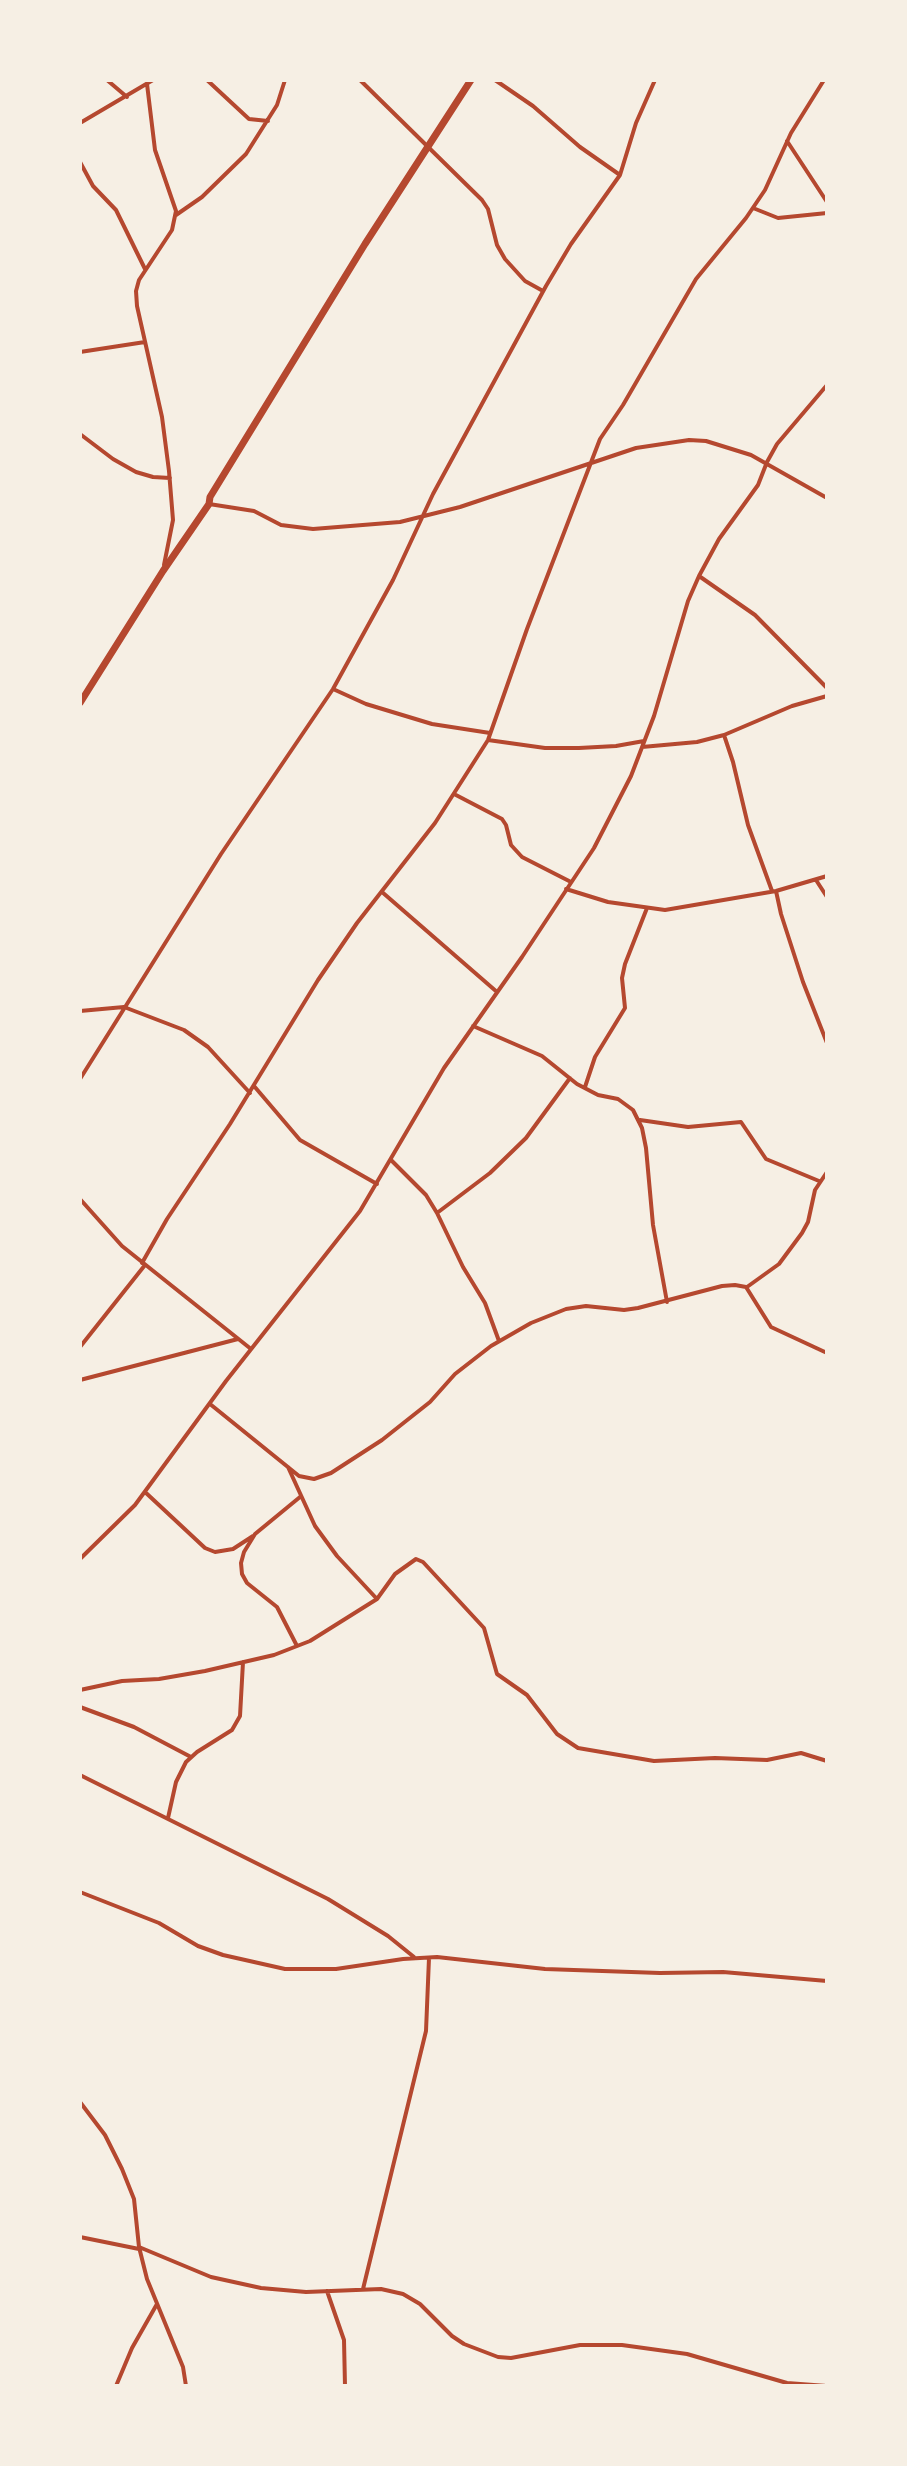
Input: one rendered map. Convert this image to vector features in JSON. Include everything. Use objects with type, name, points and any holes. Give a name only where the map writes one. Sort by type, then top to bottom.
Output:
[{"type":"highway","points":[[80,703],[209,504],[210,497],[471,80]]},
{"type":"street","points":[[107,80],[127,97]]},
{"type":"street","points":[[80,123],[153,80]]},
{"type":"street","points":[[207,80],[249,119],[268,121]]},
{"type":"street","points":[[163,571],[173,520],[170,478],[162,417],[136,291],[145,269],[168,237],[176,215],[202,197],[246,154],[277,105],[285,80]]},
{"type":"street","points":[[360,80],[426,148],[471,187],[488,209],[497,245],[515,272],[544,291]]},
{"type":"street","points":[[495,80],[620,175]]},
{"type":"street","points":[[80,1079],[221,854],[333,689],[393,580],[433,494],[544,291],[571,244],[620,175],[636,123],[655,80]]},
{"type":"street","points":[[80,1347],[144,1264],[167,1219],[200,1173],[318,980],[357,923],[435,823],[488,740],[600,439],[696,279],[765,190],[787,141],[824,80]]},
{"type":"street","points":[[147,84],[155,150],[176,215]]},
{"type":"street","points":[[787,141],[827,202]]},
{"type":"street","points":[[80,162],[93,186],[116,210],[133,239],[145,269]]},
{"type":"street","points":[[753,208],[778,218],[812,212],[827,213]]},
{"type":"street","points":[[80,352],[145,342]]},
{"type":"street","points":[[80,1559],[108,1534],[145,1491],[251,1349],[360,1211],[444,1068],[594,848],[616,807],[643,744],[699,576],[719,539],[758,485],[777,444],[827,385]]},
{"type":"street","points":[[80,434],[136,472],[170,478]]},
{"type":"street","points":[[209,504],[254,511],[281,525],[313,529],[400,522],[588,466],[636,448],[689,440],[706,441],[767,462],[827,498]]},
{"type":"street","points":[[699,576],[755,615],[827,688]]},
{"type":"street","points":[[333,689],[366,704],[432,724],[490,733]]},
{"type":"street","points":[[488,740],[545,748],[697,742],[724,735],[792,706],[827,696]]},
{"type":"street","points":[[724,735],[751,836],[774,891],[803,982],[827,1043]]},
{"type":"street","points":[[454,794],[502,819],[511,845],[522,857],[571,882]]},
{"type":"street","points":[[566,889],[608,902],[665,910],[774,891],[827,876]]},
{"type":"street","points":[[816,880],[827,897]]},
{"type":"street","points":[[382,892],[497,992]]},
{"type":"street","points":[[585,1088],[595,1057],[625,1008],[622,978],[625,964],[647,908]]},
{"type":"street","points":[[80,1011],[124,1007],[196,1037],[250,1093]]},
{"type":"street","points":[[473,1026],[542,1056],[585,1088],[627,1103],[639,1119],[646,1148],[653,1225],[667,1302]]},
{"type":"street","points":[[437,1213],[490,1173],[526,1138],[570,1078]]},
{"type":"street","points":[[254,1086],[300,1140],[377,1184]]},
{"type":"street","points":[[639,1119],[688,1127],[741,1122],[766,1159],[819,1181]]},
{"type":"street","points":[[391,1160],[426,1195],[437,1213],[463,1267],[485,1303],[499,1341]]},
{"type":"street","points":[[210,1404],[306,1479],[331,1473],[382,1440],[430,1402],[455,1374],[499,1341],[531,1323],[566,1309],[586,1306],[624,1310],[667,1302],[722,1286],[746,1287],[779,1264],[802,1233],[819,1181],[827,1172]]},
{"type":"street","points":[[80,1199],[105,1229],[144,1264],[251,1349]]},
{"type":"street","points":[[746,1287],[771,1327],[827,1353]]},
{"type":"street","points":[[80,1380],[238,1339]]},
{"type":"street","points":[[287,1465],[315,1526],[337,1556],[377,1599]]},
{"type":"street","points":[[145,1491],[205,1548],[215,1552],[233,1549],[300,1497]]},
{"type":"street","points":[[255,1534],[244,1552],[242,1574],[247,1583],[277,1607],[297,1646]]},
{"type":"street","points":[[80,1690],[122,1681],[159,1679],[274,1655],[336,1627],[377,1599],[404,1565],[416,1559],[423,1562],[484,1628],[497,1674],[527,1695],[557,1734],[578,1748],[654,1761],[715,1758],[767,1760],[801,1753],[827,1761]]},
{"type":"street","points":[[168,1818],[176,1782],[191,1757],[232,1730],[240,1716],[243,1662]]},
{"type":"street","points":[[80,1707],[134,1727],[191,1757]]},
{"type":"street","points":[[80,1775],[328,1899],[388,1936],[416,1958]]},
{"type":"street","points":[[80,1892],[159,1923],[198,1946],[285,1969],[336,1969],[429,1958],[545,1969],[723,1972],[827,1981]]},
{"type":"street","points":[[363,2289],[426,2031],[429,1958]]},
{"type":"street","points":[[80,2102],[105,2135],[134,2199],[139,2248],[147,2279],[183,2367],[186,2386]]},
{"type":"street","points":[[80,2237],[139,2248],[211,2277],[261,2288],[306,2292],[363,2289],[403,2294],[420,2304],[464,2344],[498,2357],[511,2358],[580,2345],[622,2345],[687,2354],[800,2385],[827,2386]]},
{"type":"street","points":[[327,2291],[344,2340],[345,2386]]},
{"type":"street","points":[[116,2386],[132,2348],[157,2304]]}]
